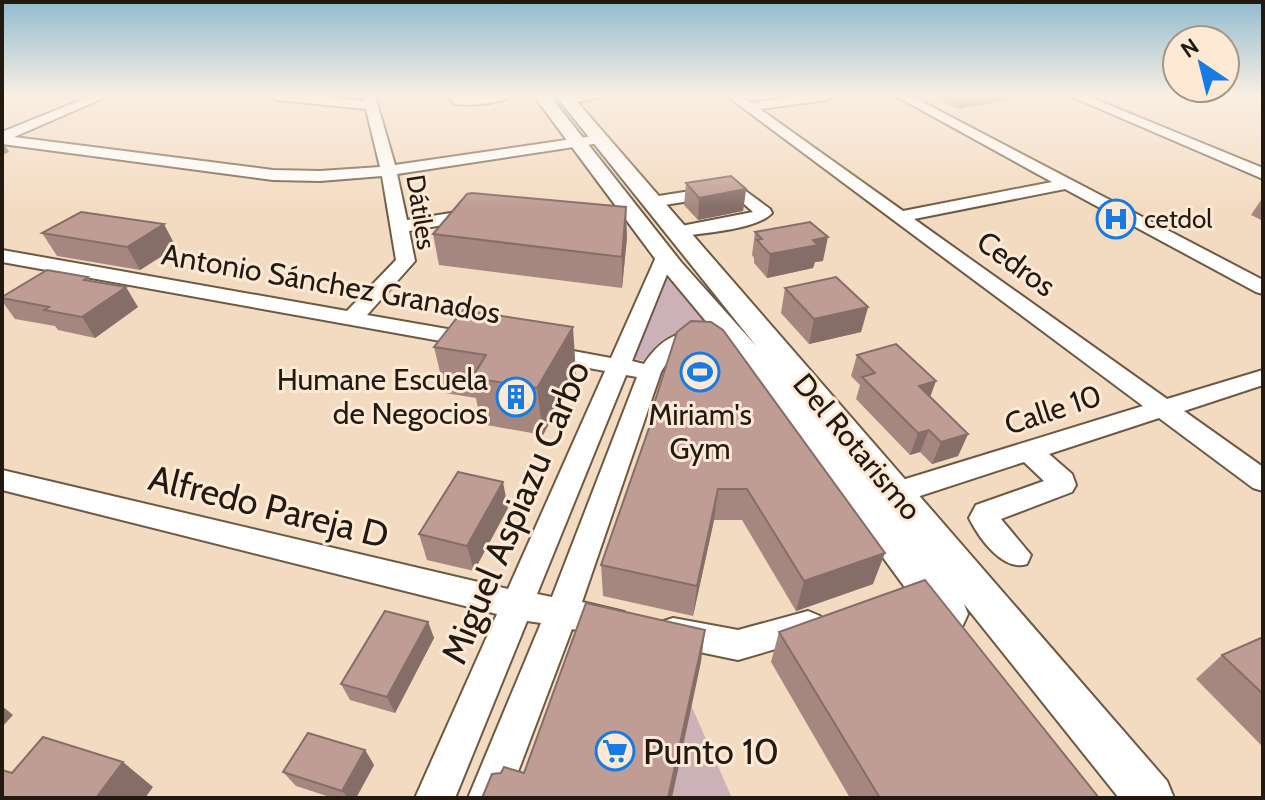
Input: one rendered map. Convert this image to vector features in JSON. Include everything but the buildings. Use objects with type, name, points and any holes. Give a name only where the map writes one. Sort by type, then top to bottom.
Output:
[{"type":"main road","name":"Del Rotarismo","points":[[571,133],[629,221],[671,244],[879,499],[907,586],[968,640]]},
{"type":"main road","name":"Del Rotarismo","points":[[595,133],[652,202],[671,244],[749,355],[1150,798]]},
{"type":"street","name":"Dátiles","points":[[352,318],[406,261],[379,133]]},
{"type":"street","name":"Cedros","points":[[784,133],[1263,481]]},
{"type":"street","points":[[972,133],[1263,288]]},
{"type":"street","points":[[1166,133],[1263,174]]},
{"type":"street","points":[[2,139],[273,175],[320,176],[389,171],[600,139]]},
{"type":"street","points":[[899,217],[1066,184]]},
{"type":"street","points":[[652,202],[736,189],[764,213],[671,244]]},
{"type":"street","points":[[399,227],[467,215],[492,216]]},
{"type":"street","name":"Miguel Aspiazu Carbo","points":[[435,798],[671,244]]},
{"type":"street","name":"Antonio Sánchez Granados","points":[[2,256],[493,344]]},
{"type":"street","points":[[488,798],[562,612],[650,372],[667,346],[687,337],[712,337],[728,342],[749,355]]},
{"type":"street","name":"Antonio Sánchez Granados","points":[[524,349],[650,372]]},
{"type":"street","name":"Calle 10","points":[[879,499],[1263,377]]},
{"type":"street","points":[[1016,555],[983,518],[986,513],[1062,485],[1062,481],[1029,451]]},
{"type":"street","name":"Alfredo Pareja D","points":[[2,480],[517,605],[738,645],[836,618]]},
{"type":"shaded area","points":[[666,271],[724,331],[679,332],[662,341],[646,361],[632,359]]},
{"type":"shaded area","points":[[691,705],[732,798],[671,798]]},
{"type":"place","name":"cetdol","points":[[1116,219]]},
{"type":"place","name":"Miriam's Gym","points":[[700,372]]},
{"type":"place","name":"Humane Escuela de Negocios","points":[[516,397]]},
{"type":"place","name":"Punto 10","points":[[615,751]]}]
